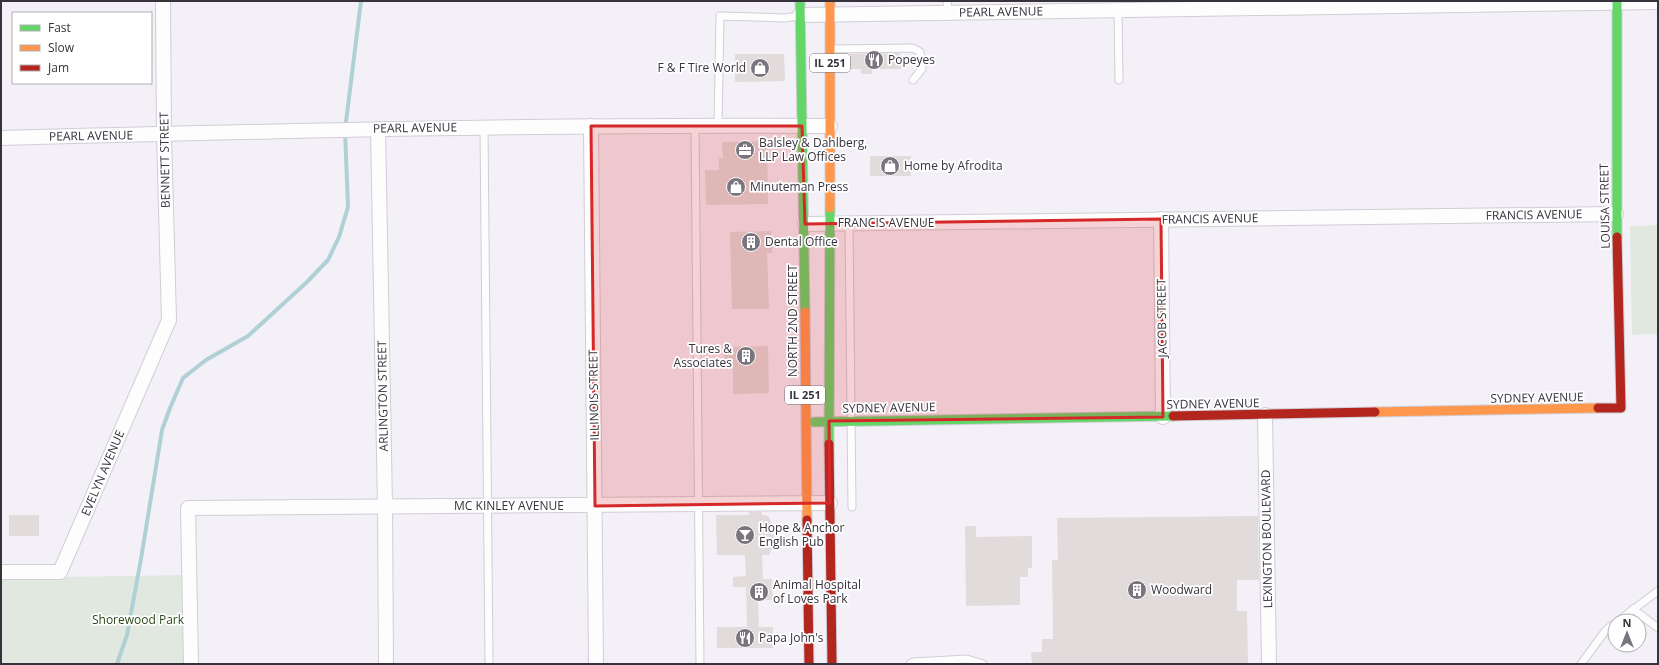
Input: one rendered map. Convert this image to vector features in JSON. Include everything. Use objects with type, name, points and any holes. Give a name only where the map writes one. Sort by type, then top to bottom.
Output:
[{"type":"main road","name":"NORTH 2ND STREET","points":[[800,1],[805,224],[809,664]]},
{"type":"main road","name":"LOUISA STREET","points":[[1617,3],[1616,214],[1621,408]]},
{"type":"main road","name":"IL 251","points":[[830,8],[829,421],[832,664]]},
{"type":"main road","name":"SYDNEY AVENUE","points":[[806,422],[850,420],[1163,417],[1621,408]]},
{"type":"street","name":"BENNETT STREET","points":[[163,1],[164,134],[169,320]]},
{"type":"street","name":"PEARL AVENUE","points":[[800,15],[830,8],[947,7],[1118,11],[1564,2],[1658,2]]},
{"type":"street","name":"PEARL AVENUE","points":[[1,138],[333,129],[695,125],[830,126]]},
{"type":"street","name":"ILLINOIS STREET","points":[[591,126],[596,664]]},
{"type":"street","name":"ARLINGTON STREET","points":[[378,129],[386,506],[386,664]]},
{"type":"street","name":"FRANCIS AVENUE","points":[[805,224],[1616,214]]},
{"type":"street","name":"JACOB STREET","points":[[1161,219],[1163,417]]},
{"type":"street","name":"EVELYN AVENUE","points":[[1,572],[60,572],[169,320]]},
{"type":"street","name":"LEXINGTON BOULEVARD","points":[[1265,415],[1269,664]]},
{"type":"street","name":"MC KINLEY AVENUE","points":[[191,664],[188,508],[830,503]]},
{"type":"lane","points":[[1118,11],[1119,80]]},
{"type":"lane","points":[[718,125],[720,16],[785,18],[800,15]]},
{"type":"lane","points":[[830,49],[913,48],[920,52],[922,69],[913,80]]},
{"type":"lane","points":[[695,125],[700,664]]},
{"type":"lane","points":[[484,128],[489,664]]},
{"type":"lane","points":[[849,224],[852,507]]},
{"type":"lane","points":[[1628,613],[1658,591]]},
{"type":"lane","points":[[1633,609],[1658,628]]},
{"type":"lane","points":[[1582,664],[1607,629]]},
{"type":"lane","points":[[910,664],[913,662],[967,659],[983,664]]},
{"type":"highlighted area","points":[[591,126],[802,126],[805,224],[1161,219],[1163,417],[829,421],[830,503],[595,506]]},
{"type":"green space","points":[[1658,225],[1658,334],[1632,335],[1630,226]]},
{"type":"green space","name":"Shorewood Park","points":[[182,575],[184,664],[1,664],[1,578]]},
{"type":"building","name":"Popeyes","points":[[900,53],[901,69],[872,69],[872,74],[861,74],[861,69],[848,69],[848,54]]},
{"type":"building","name":"F & F Tire World","points":[[735,54],[784,54],[785,81],[735,82]]},
{"type":"building","name":"Minuteman Press","points":[[767,141],[768,204],[706,205],[705,170],[719,170],[719,158],[723,158],[722,142]]},
{"type":"building","name":"Home by Afrodita","points":[[870,156],[911,156],[911,176],[870,176]]},
{"type":"building","points":[[771,231],[772,253],[767,253],[769,309],[732,309],[730,232]]},
{"type":"building","points":[[768,346],[769,393],[733,394],[733,366],[724,366],[724,347]]},
{"type":"building","points":[[749,512],[762,512],[762,515],[768,516],[771,521],[771,533],[774,535],[774,540],[776,540],[776,550],[770,550],[770,555],[762,555],[763,579],[772,579],[773,600],[758,600],[759,627],[773,627],[773,648],[717,648],[717,627],[747,627],[746,587],[733,587],[733,577],[746,576],[745,555],[717,555],[716,515],[749,515]]},
{"type":"building","points":[[9,515],[39,515],[39,536],[9,536]]},
{"type":"building","name":"Woodward","points":[[1258,516],[1259,580],[1237,580],[1237,611],[1247,611],[1248,664],[1032,664],[1031,652],[1042,652],[1042,639],[1053,639],[1052,560],[1058,560],[1057,518]]},
{"type":"building","points":[[965,526],[976,526],[976,537],[1032,536],[1032,568],[1028,568],[1028,577],[1020,577],[1020,605],[966,606]]},
{"type":"waterway","points":[[117,664],[127,635],[162,430],[183,378],[206,360],[248,336],[307,282],[328,260],[339,237],[348,207],[345,130],[361,1]]},
{"type":"traffic: fast","points":[[800,1],[805,312]]},
{"type":"traffic: fast","points":[[1617,3],[1617,237]]},
{"type":"traffic: fast","points":[[829,444],[830,208]]},
{"type":"traffic: fast","points":[[814,422],[1173,416]]},
{"type":"traffic: slow","points":[[830,1],[830,208]]},
{"type":"traffic: slow","points":[[805,312],[807,520]]},
{"type":"traffic: slow","points":[[1375,412],[1598,408]]},
{"type":"traffic: jam","points":[[1598,408],[1621,408],[1617,237]]},
{"type":"traffic: jam","points":[[1173,416],[1375,412]]},
{"type":"traffic: jam","points":[[829,444],[832,664]]},
{"type":"traffic: jam","points":[[807,520],[809,664]]},
{"type":"place","name":"Popeyes","points":[[874,60]]},
{"type":"place","name":"F & F Tire World","points":[[760,68]]},
{"type":"place","name":"Balsley & Dahlberg, LLP Law Offices","points":[[745,150]]},
{"type":"place","name":"Home by Afrodita","points":[[890,166]]},
{"type":"place","name":"Minuteman Press","points":[[736,187]]},
{"type":"place","name":"Dental Office","points":[[751,242]]},
{"type":"place","name":"Tures & Associates","points":[[746,356]]},
{"type":"place","name":"Hope & Anchor English Pub","points":[[745,535]]},
{"type":"place","name":"Woodward","points":[[1137,590]]},
{"type":"place","name":"Animal Hospital of Loves Park","points":[[759,592]]},
{"type":"place","name":"Papa John's","points":[[745,638]]}]
